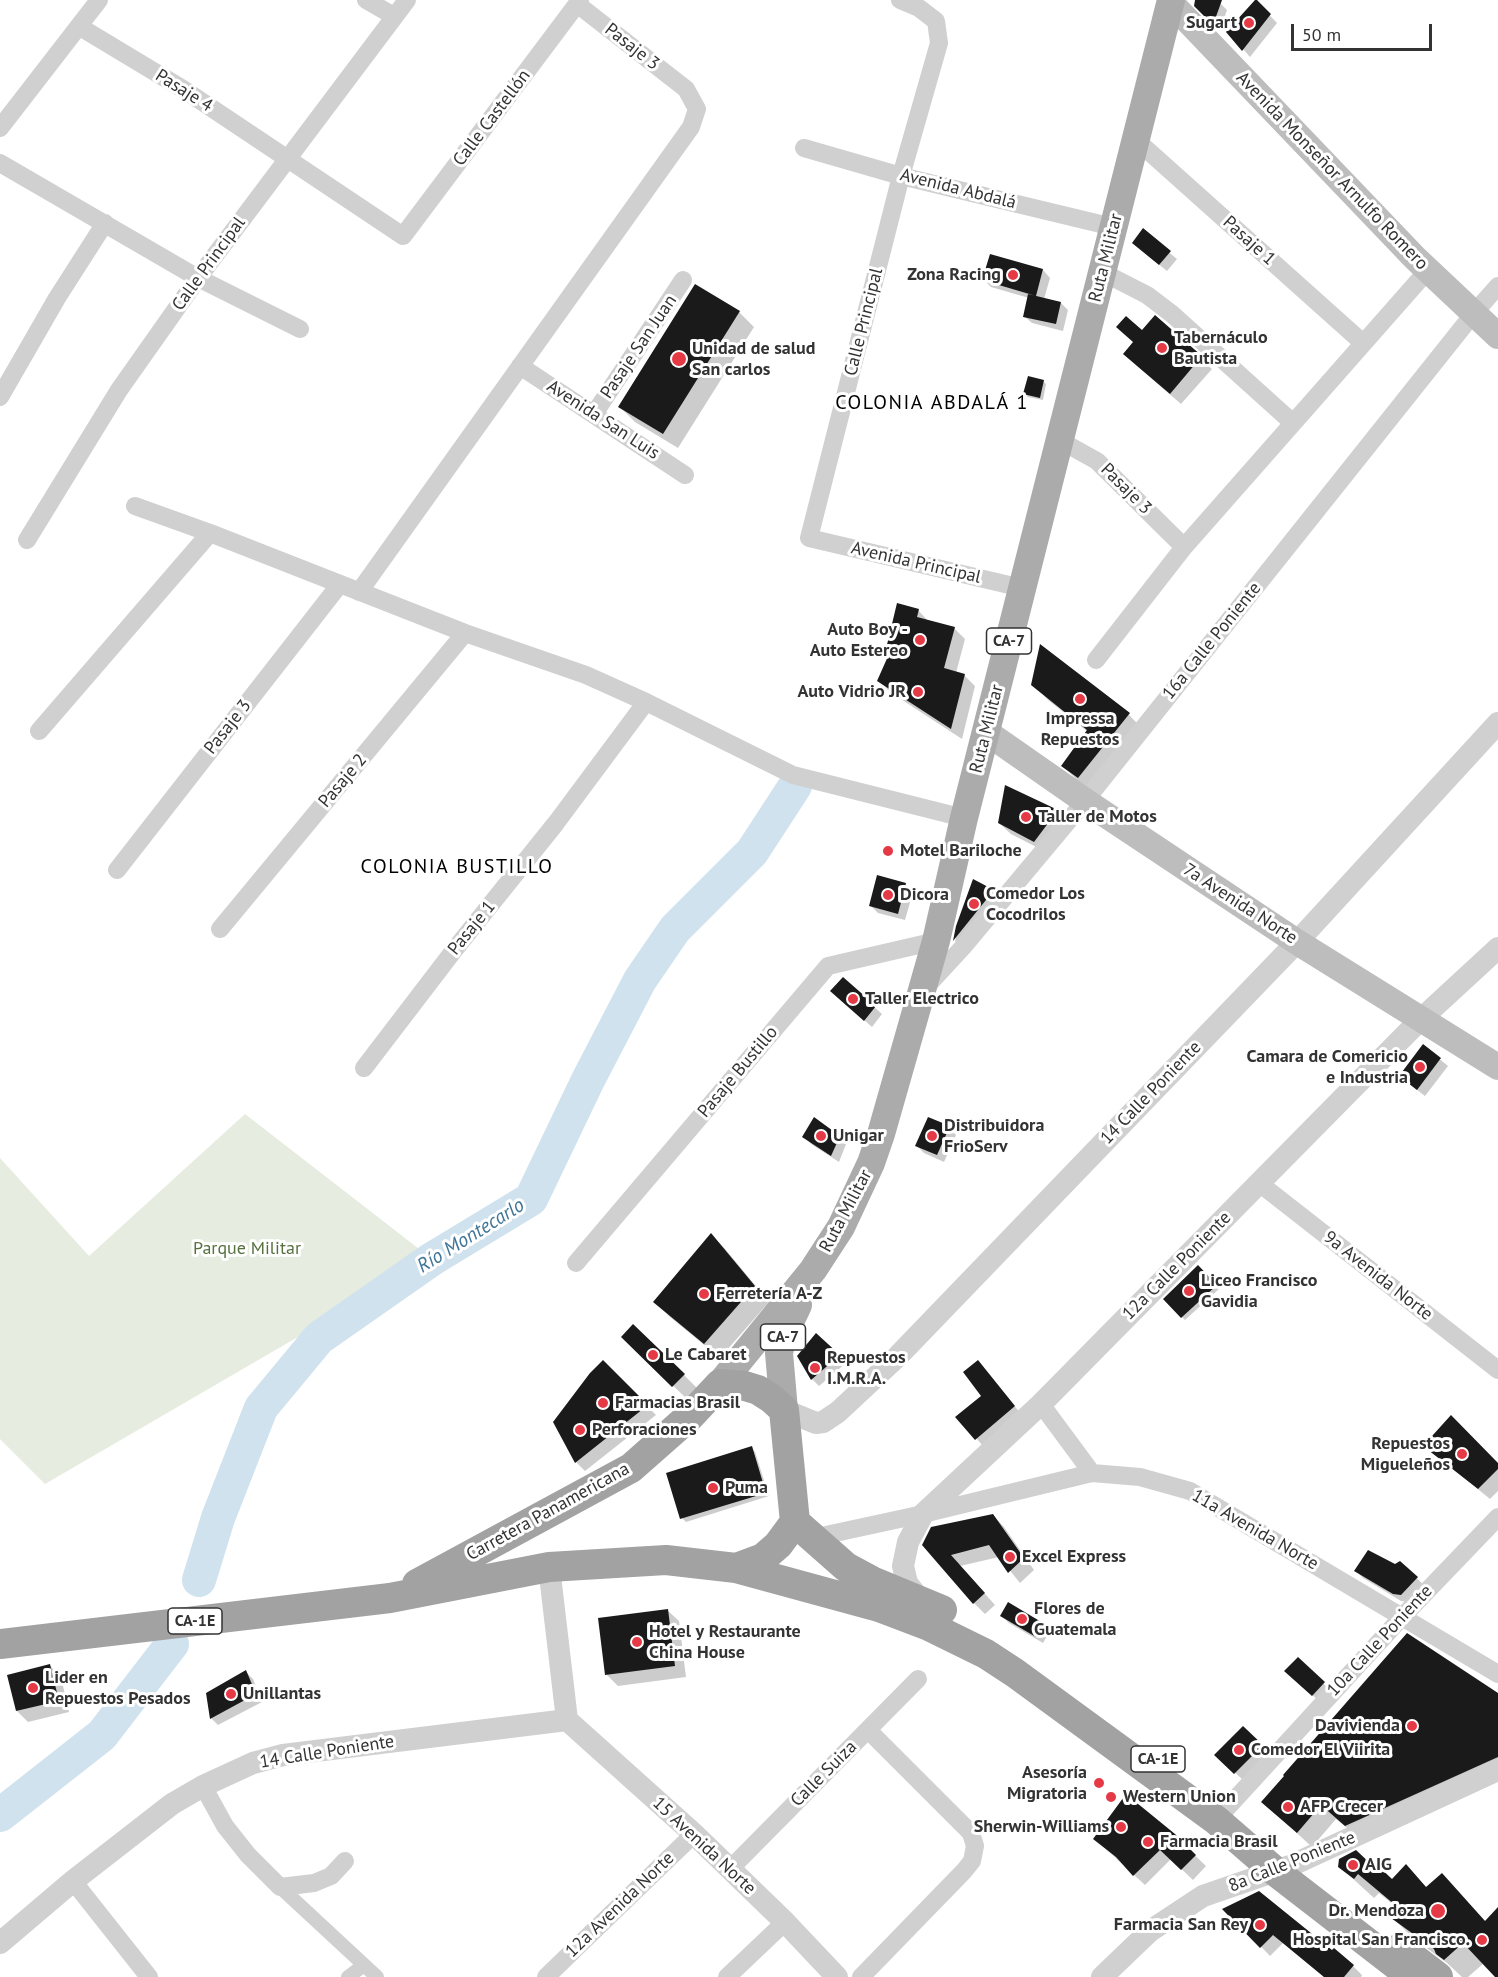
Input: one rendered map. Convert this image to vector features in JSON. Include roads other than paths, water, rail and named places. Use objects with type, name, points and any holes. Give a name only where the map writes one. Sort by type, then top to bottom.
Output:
[{"type":"highway","points":[[720,1384],[745,1386],[758,1390],[784,1410],[803,1530],[778,1545],[763,1558],[736,1568]]},
{"type":"highway","name":"Carretera Panamericana","points":[[390,1598],[631,1468],[690,1416],[720,1384]]},
{"type":"highway","points":[[543,1516],[549,1567]]},
{"type":"highway","name":"CA-1E","points":[[803,1530],[846,1567],[872,1581],[951,1614],[991,1635],[1024,1657],[1220,1815],[1412,1977]]},
{"type":"highway","name":"Carretera Panamericana","points":[[0,1644],[390,1598],[549,1567],[666,1560],[736,1568]]},
{"type":"highway","name":"CA-1E","points":[[736,1568],[879,1607],[930,1626],[986,1654],[1220,1815]]},
{"type":"highway","name":"CA-1E","points":[[1283,1869],[1438,1977]]},
{"type":"main road","name":"Ruta Militar","points":[[720,1384],[813,1270],[841,1227],[871,1163],[936,941],[964,818],[1061,441],[1170,1]]},
{"type":"main road","name":"Avenida Monseñor Arnulfo Romero","points":[[1170,1],[1428,270],[1498,336]]},
{"type":"main road","name":"7a Avenida Norte","points":[[986,732],[1297,942],[1498,1067]]},
{"type":"main road","name":"Ruta Militar","points":[[784,1410],[779,1353],[782,1339],[813,1270]]},
{"type":"street","points":[[0,128],[99,0]]},
{"type":"street","points":[[366,0],[394,16]]},
{"type":"street","name":"Calle Principal","points":[[27,540],[119,390],[198,278],[407,0]]},
{"type":"street","name":"Calle Principal","points":[[809,538],[901,176],[939,43],[936,21],[919,8],[900,0]]},
{"type":"street","name":"Pasaje 3","points":[[520,366],[691,127],[697,109],[686,89],[579,2]]},
{"type":"street","name":"Calle Castellón","points":[[403,236],[579,2]]},
{"type":"street","name":"Pasaje 4","points":[[80,27],[183,89],[403,236]]},
{"type":"street","name":"Pasaje 1","points":[[1135,139],[1364,343]]},
{"type":"street","name":"Avenida Abdalá","points":[[804,148],[901,176],[1113,227]]},
{"type":"street","points":[[0,163],[198,278],[300,329]]},
{"type":"street","points":[[0,397],[57,298],[105,223]]},
{"type":"street","points":[[1096,660],[1184,547],[1428,270]]},
{"type":"street","points":[[1102,272],[1147,295],[1172,314],[1293,423]]},
{"type":"street","name":"Pasaje San Juan","points":[[594,414],[684,280]]},
{"type":"street","name":"16a Calle Poniente","points":[[922,992],[963,947],[1085,801],[1474,313],[1498,286]]},
{"type":"street","points":[[358,592],[520,366]]},
{"type":"street","name":"Avenida San Luis","points":[[520,366],[685,475]]},
{"type":"street","name":"Pasaje 3","points":[[1061,441],[1097,461],[1184,547]]},
{"type":"street","points":[[135,506],[465,633],[586,675],[793,775],[964,818]]},
{"type":"street","points":[[39,731],[210,533]]},
{"type":"street","name":"Avenida Principal","points":[[809,538],[1022,588]]},
{"type":"street","name":"Pasaje 3","points":[[117,870],[340,584]]},
{"type":"street","name":"Pasaje 2","points":[[220,929],[465,633]]},
{"type":"street","name":"Pasaje 1","points":[[364,1068],[556,823],[646,702]]},
{"type":"street","name":"14 Calle Poniente","points":[[784,1410],[816,1423],[823,1422],[847,1404],[897,1357],[1297,942],[1498,723]]},
{"type":"street","name":"Pasaje Bustillo","points":[[576,1263],[828,966],[936,941]]},
{"type":"street","name":"12a Calle Poniente","points":[[921,1601],[907,1583],[903,1566],[908,1542],[923,1514],[1041,1404],[1420,1020],[1498,948]]},
{"type":"street","name":"9a Avenida Norte","points":[[1258,1183],[1498,1370]]},
{"type":"street","points":[[1041,1404],[1092,1473]]},
{"type":"street","name":"11a Avenida Norte","points":[[803,1530],[923,1514],[1092,1473],[1140,1477],[1190,1491],[1498,1674]]},
{"type":"street","name":"10a Calle Poniente","points":[[1220,1815],[1403,1616],[1498,1517]]},
{"type":"street","points":[[549,1567],[567,1720]]},
{"type":"street","name":"Calle Suiza","points":[[730,1869],[918,1679]]},
{"type":"street","name":"14 Calle Poniente","points":[[0,1942],[73,1881],[172,1804],[203,1786],[253,1763],[283,1755],[567,1720]]},
{"type":"street","name":"15 Avenida Norte","points":[[567,1720],[694,1834],[785,1922],[837,1977]]},
{"type":"street","points":[[861,1977],[964,1871],[972,1861],[975,1846],[971,1833],[868,1730]]},
{"type":"street","name":"8a Calle Poniente","points":[[1102,1977],[1150,1931],[1203,1896],[1283,1869],[1498,1770]]},
{"type":"street","points":[[203,1786],[225,1826],[242,1848],[376,1977]]},
{"type":"street","name":"12a Avenida Norte","points":[[546,1977],[694,1834]]},
{"type":"street","points":[[280,1887],[314,1883],[331,1876],[345,1861]]},
{"type":"street","points":[[73,1881],[149,1977]]},
{"type":"street","points":[[727,1977],[785,1922]]},
{"type":"street","points":[[348,1977],[364,1965]]},
{"type":"waterway","name":"Río Montecarlo","points":[[199,1580],[218,1518],[261,1408],[319,1338],[432,1259],[531,1199],[588,1080],[640,980],[675,929],[752,852],[795,786]]},
{"type":"waterway","name":"Río Montecarlo","points":[[0,1815],[102,1735],[172,1644]]},
{"type":"place","name":"Sugart","points":[[1249,23]]},
{"type":"place","name":"Zona Racing","points":[[1013,275]]},
{"type":"place","name":"Tabernáculo Bautista","points":[[1162,348]]},
{"type":"place","name":"Unidad de salud San carlos","points":[[679,359]]},
{"type":"place","name":"Auto Boy - Auto Estereo","points":[[920,640]]},
{"type":"place","name":"Auto Vidrio JR","points":[[918,692]]},
{"type":"place","name":"Impressa Repuestos","points":[[1080,699]]},
{"type":"place","name":"Taller de Motos","points":[[1026,817]]},
{"type":"place","name":"Motel Bariloche","points":[[888,851]]},
{"type":"place","name":"Dicora","points":[[888,895]]},
{"type":"place","name":"Comedor Los Cocodrilos","points":[[974,904]]},
{"type":"place","name":"Taller Electrico","points":[[853,999]]},
{"type":"place","name":"Camara de Comericio e Industria","points":[[1420,1067]]},
{"type":"place","name":"Unigar","points":[[821,1136]]},
{"type":"place","name":"Distribuidora FrioServ","points":[[932,1136]]},
{"type":"place","name":"Liceo Francisco Gavidia","points":[[1189,1291]]},
{"type":"place","name":"Ferretería A-Z","points":[[704,1294]]},
{"type":"place","name":"Le Cabaret","points":[[653,1355]]},
{"type":"place","name":"Repuestos I.M.R.A.","points":[[815,1368]]},
{"type":"place","name":"Farmacias Brasil","points":[[603,1403]]},
{"type":"place","name":"Perforaciones","points":[[580,1430]]},
{"type":"place","name":"Repuestos Migueleños","points":[[1462,1454]]},
{"type":"place","name":"Puma","points":[[713,1488]]},
{"type":"place","name":"Excel Express","points":[[1010,1557]]},
{"type":"place","name":"Flores de Guatemala","points":[[1022,1619]]},
{"type":"place","name":"Hotel y Restaurante China House","points":[[637,1642]]},
{"type":"place","name":"Lider en Repuestos Pesados","points":[[33,1688]]},
{"type":"place","name":"Unillantas","points":[[231,1694]]},
{"type":"place","name":"Davivienda","points":[[1412,1726]]},
{"type":"place","name":"Comedor El Viirita","points":[[1239,1750]]},
{"type":"place","name":"Asesoría Migratoria","points":[[1099,1783]]},
{"type":"place","name":"Western Union","points":[[1111,1797]]},
{"type":"place","name":"AFP Crecer","points":[[1288,1807]]},
{"type":"place","name":"Sherwin-Williams","points":[[1121,1827]]},
{"type":"place","name":"Farmacia Brasil","points":[[1148,1842]]},
{"type":"place","name":"AIG","points":[[1353,1865]]},
{"type":"place","name":"Dr. Mendoza","points":[[1438,1911]]},
{"type":"place","name":"Farmacia San Rey","points":[[1260,1925]]},
{"type":"place","name":"Hospital San Francisco.","points":[[1482,1940]]},
{"type":"district","name":"COLONIA ABDALÁ 1","points":[[932,403]]},
{"type":"district","name":"COLONIA BUSTILLO","points":[[457,867]]},
{"type":"park label","name":"Parque Militar","points":[[247,1249]]}]
